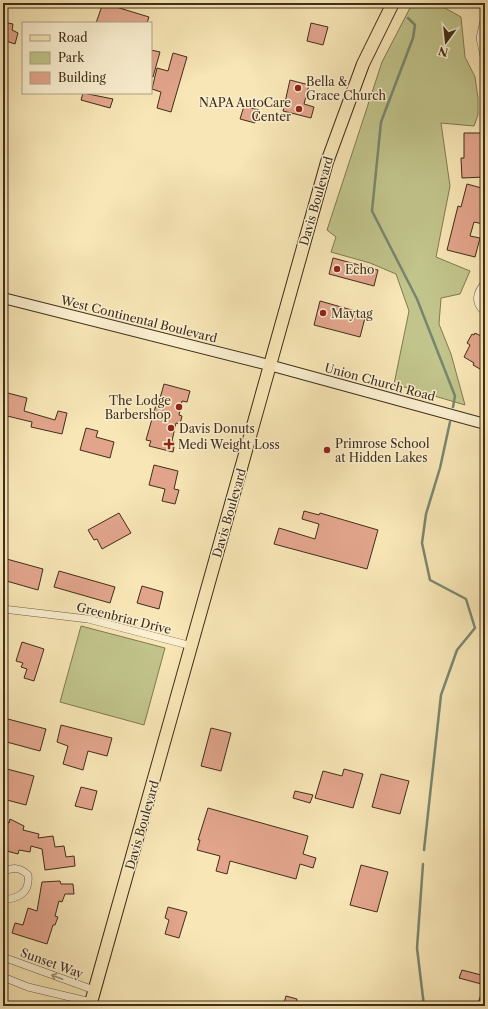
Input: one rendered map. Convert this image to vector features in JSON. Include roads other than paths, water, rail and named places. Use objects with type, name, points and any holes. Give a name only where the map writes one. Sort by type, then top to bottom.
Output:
[{"type":"main road","name":"Davis Boulevard","points":[[91,1004],[330,152],[363,64],[393,3]]},
{"type":"main road","name":"West Continental Boulevard","points":[[3,298],[269,366]]},
{"type":"main road","name":"Union Church Road","points":[[269,366],[485,424]]},
{"type":"street","points":[[485,16],[480,38],[485,60]]},
{"type":"street","points":[[485,283],[478,291],[477,302],[485,312]]},
{"type":"street","name":"Greenbriar Drive","points":[[3,609],[88,619],[192,646]]},
{"type":"street","points":[[3,872],[12,868],[22,869],[28,875],[29,884],[26,891],[20,897],[3,900]]},
{"type":"street","name":"Sunset Way","points":[[3,957],[94,990]]},
{"type":"street","name":"Sunset Way","points":[[3,976],[28,987],[91,1004]]},
{"type":"waterway","points":[[408,18],[415,25],[413,38],[381,122],[372,211],[417,299],[455,396],[453,407]]},
{"type":"waterway","points":[[424,850],[441,695],[457,650],[475,628],[466,599],[430,580],[422,543],[426,514],[440,468],[450,422]]},
{"type":"waterway","points":[[423,864],[417,948],[424,1006]]},
{"type":"place","name":"Bella & Grace Church","points":[[298,88]]},
{"type":"place","name":"NAPA AutoCare Center","points":[[299,109]]},
{"type":"place","name":"Echo","points":[[337,269]]},
{"type":"place","name":"Maytag","points":[[323,313]]},
{"type":"place","name":"The Lodge Barbershop","points":[[179,407]]},
{"type":"place","name":"Davis Donuts","points":[[171,428]]},
{"type":"place","name":"Medi Weight Loss","points":[[169,444]]},
{"type":"place","name":"Primrose School at Hidden Lakes","points":[[327,450]]}]
